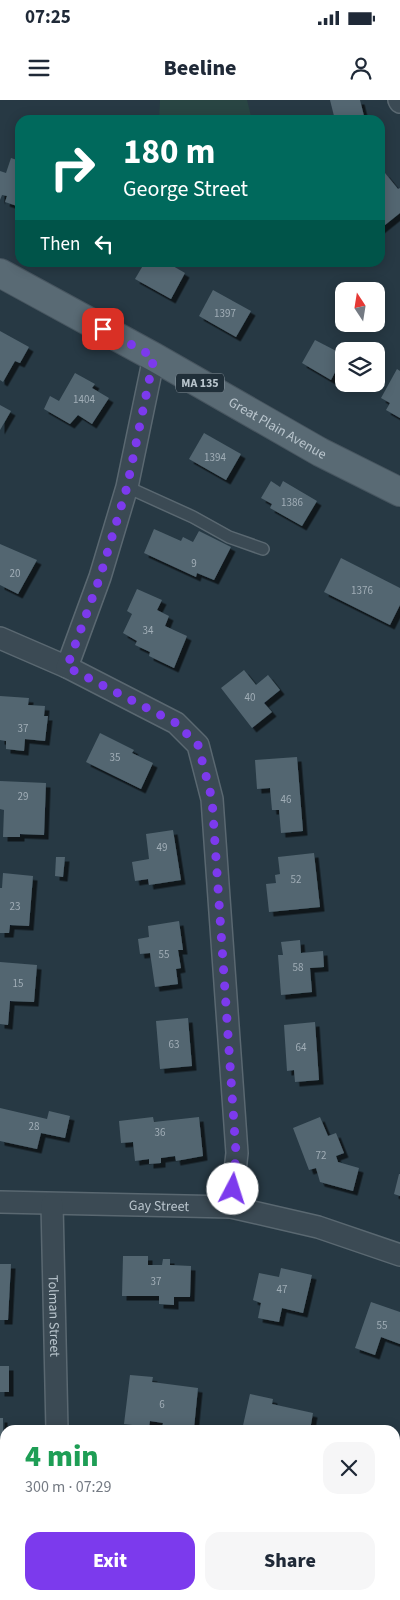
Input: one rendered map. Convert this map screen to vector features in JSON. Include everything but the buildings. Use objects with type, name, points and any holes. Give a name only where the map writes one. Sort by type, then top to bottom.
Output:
[{"type":"main road","name":"Great Plain Avenue","points":[[0,273],[154,357],[320,452],[400,492]]},
{"type":"street","points":[[67,667],[100,577],[127,487],[154,357]]},
{"type":"street","points":[[0,638],[67,667],[176,723],[198,745],[213,809],[236,1153],[231,1207]]},
{"type":"street","name":"Gay Street","points":[[0,1202],[231,1207],[318,1227],[400,1255]]},
{"type":"street","name":"Tolman Street","points":[[52,1204],[56,1425]]},
{"type":"lane","points":[[127,487],[193,517],[229,537],[264,549]]},
{"type":"green space","points":[[160,100],[247,100],[251,115],[159,115]]},
{"type":"route","points":[[103,329],[154,357],[127,487],[100,577],[67,667],[176,723],[198,745],[212,799],[236,1153],[233,1189]]}]
